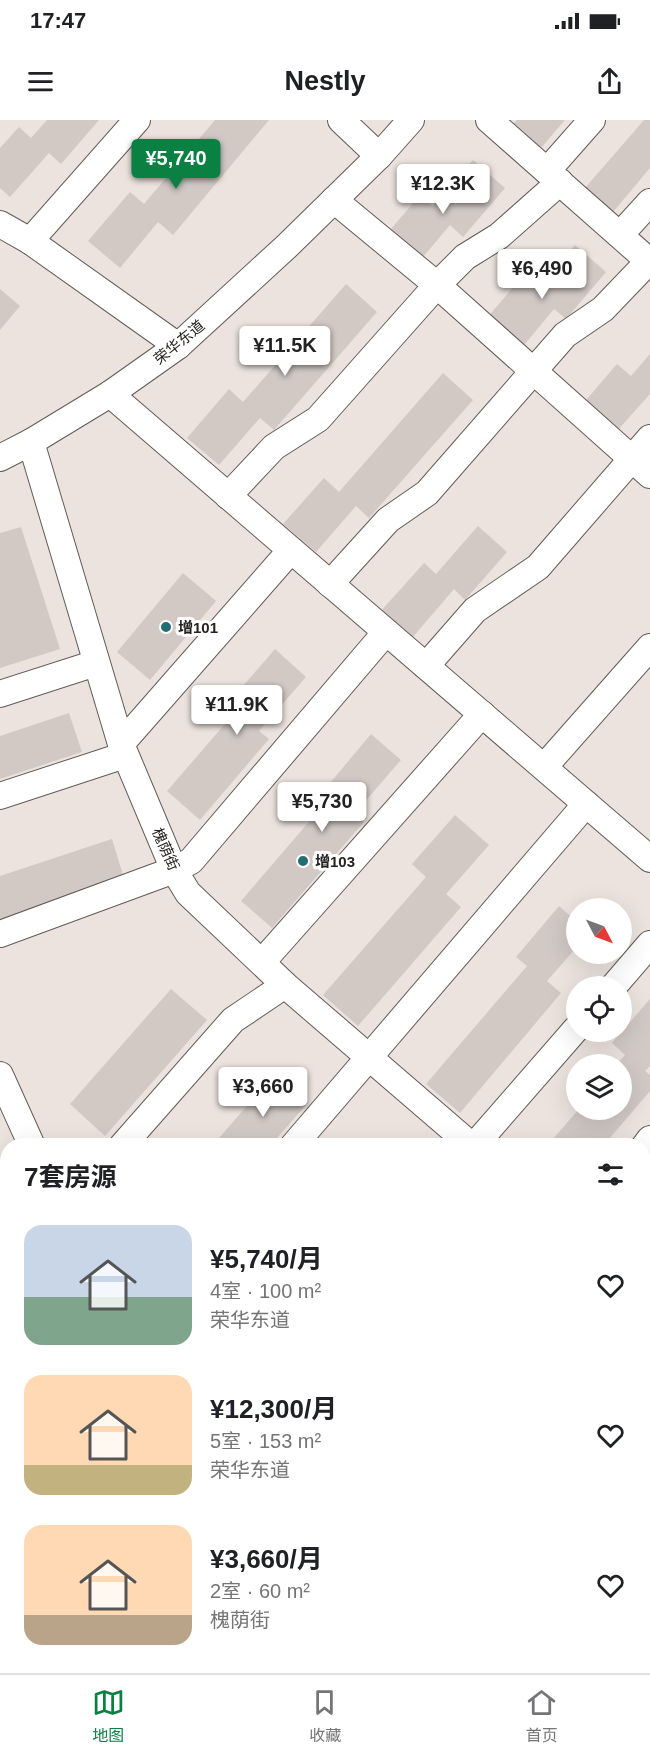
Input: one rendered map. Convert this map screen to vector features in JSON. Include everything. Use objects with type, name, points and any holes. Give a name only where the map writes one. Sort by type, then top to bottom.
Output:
[{"type":"street","points":[[30,242],[137,120]]},
{"type":"street","points":[[341,120],[379,156]]},
{"type":"street","name":"荣华东道","points":[[0,458],[110,394],[177,346],[287,246],[379,156],[411,120]]},
{"type":"street","points":[[330,584],[388,520],[428,493],[565,334],[603,309],[649,262],[489,120]]},
{"type":"street","points":[[228,496],[274,447],[318,419],[437,285],[465,257],[499,236],[553,176],[591,120]]},
{"type":"street","points":[[334,200],[437,285],[640,467]]},
{"type":"street","points":[[620,235],[650,202]]},
{"type":"street","points":[[0,224],[30,242],[177,346]]},
{"type":"street","points":[[110,394],[650,859]]},
{"type":"street","points":[[426,666],[475,610],[538,567],[640,467],[650,438]]},
{"type":"street","name":"槐荫街","points":[[31,442],[123,749],[174,870],[188,893],[285,985],[464,1138]]},
{"type":"street","points":[[0,796],[123,749],[291,550]]},
{"type":"street","points":[[0,934],[174,870],[191,861],[386,632]]},
{"type":"street","points":[[544,767],[650,647]]},
{"type":"street","points":[[0,694],[96,663]]},
{"type":"street","points":[[262,962],[482,714]]},
{"type":"street","points":[[300,1138],[586,804]]},
{"type":"street","points":[[622,976],[650,944]]},
{"type":"street","points":[[129,1138],[233,1020],[285,985]]},
{"type":"street","points":[[480,1138],[566,1040]]},
{"type":"street","points":[[0,1075],[28,1138]]},
{"type":"building","points":[[47,120],[99,120],[61,164],[49,153],[10,197],[0,188],[0,148],[19,127],[31,138]]},
{"type":"building","points":[[215,120],[269,120],[173,235],[158,222],[120,268],[88,241],[130,192],[144,204]]},
{"type":"building","points":[[517,120],[565,120],[540,149],[512,125]]},
{"type":"building","points":[[644,120],[650,120],[650,168],[613,212],[585,188]]},
{"type":"building","points":[[473,160],[505,188],[463,237],[450,225],[412,270],[380,242],[420,195],[433,206]]},
{"type":"building","points":[[575,245],[606,272],[566,319],[554,309],[515,356],[480,326],[521,278],[536,290]]},
{"type":"building","points":[[346,284],[377,312],[274,430],[260,418],[219,465],[187,438],[229,389],[243,402]]},
{"type":"building","points":[[0,289],[20,306],[0,330]]},
{"type":"building","points":[[650,354],[650,394],[608,441],[575,413],[617,364],[631,376]]},
{"type":"building","points":[[443,373],[473,400],[369,518],[356,506],[316,552],[283,524],[324,478],[339,492]]},
{"type":"building","points":[[478,526],[507,552],[465,600],[454,589],[412,638],[381,611],[424,563],[436,574]]},
{"type":"building","points":[[21,527],[60,649],[0,668],[0,533]]},
{"type":"building","name":"增101","points":[[183,573],[216,601],[150,680],[117,652]]},
{"type":"building","points":[[275,649],[306,677],[259,731],[269,739],[200,820],[167,791],[237,710],[229,702]]},
{"type":"building","points":[[69,713],[82,752],[0,779],[0,736]]},
{"type":"building","name":"增103","points":[[371,734],[401,760],[355,813],[364,822],[272,928],[241,901],[332,795],[325,789]]},
{"type":"building","points":[[455,815],[489,845],[446,894],[461,907],[358,1026],[323,995],[426,877],[412,864]]},
{"type":"building","points":[[112,839],[124,878],[0,919],[0,876]]},
{"type":"building","points":[[559,906],[566,912],[566,959],[547,981],[561,993],[460,1113],[426,1084],[527,966],[516,957]]},
{"type":"building","points":[[171,989],[207,1020],[105,1136],[70,1104]]},
{"type":"building","points":[[650,999],[650,1066],[645,1071],[650,1075],[650,1091],[632,1112],[632,1054],[624,1054],[612,1043],[632,1042],[632,1020]]},
{"type":"building","points":[[273,1076],[306,1105],[277,1138],[219,1138]]},
{"type":"building","points":[[569,1120],[625,1120],[610,1138],[554,1138]]},
{"type":"place","name":"增101","points":[[166,627]]},
{"type":"place","name":"增103","points":[[303,861]]}]
